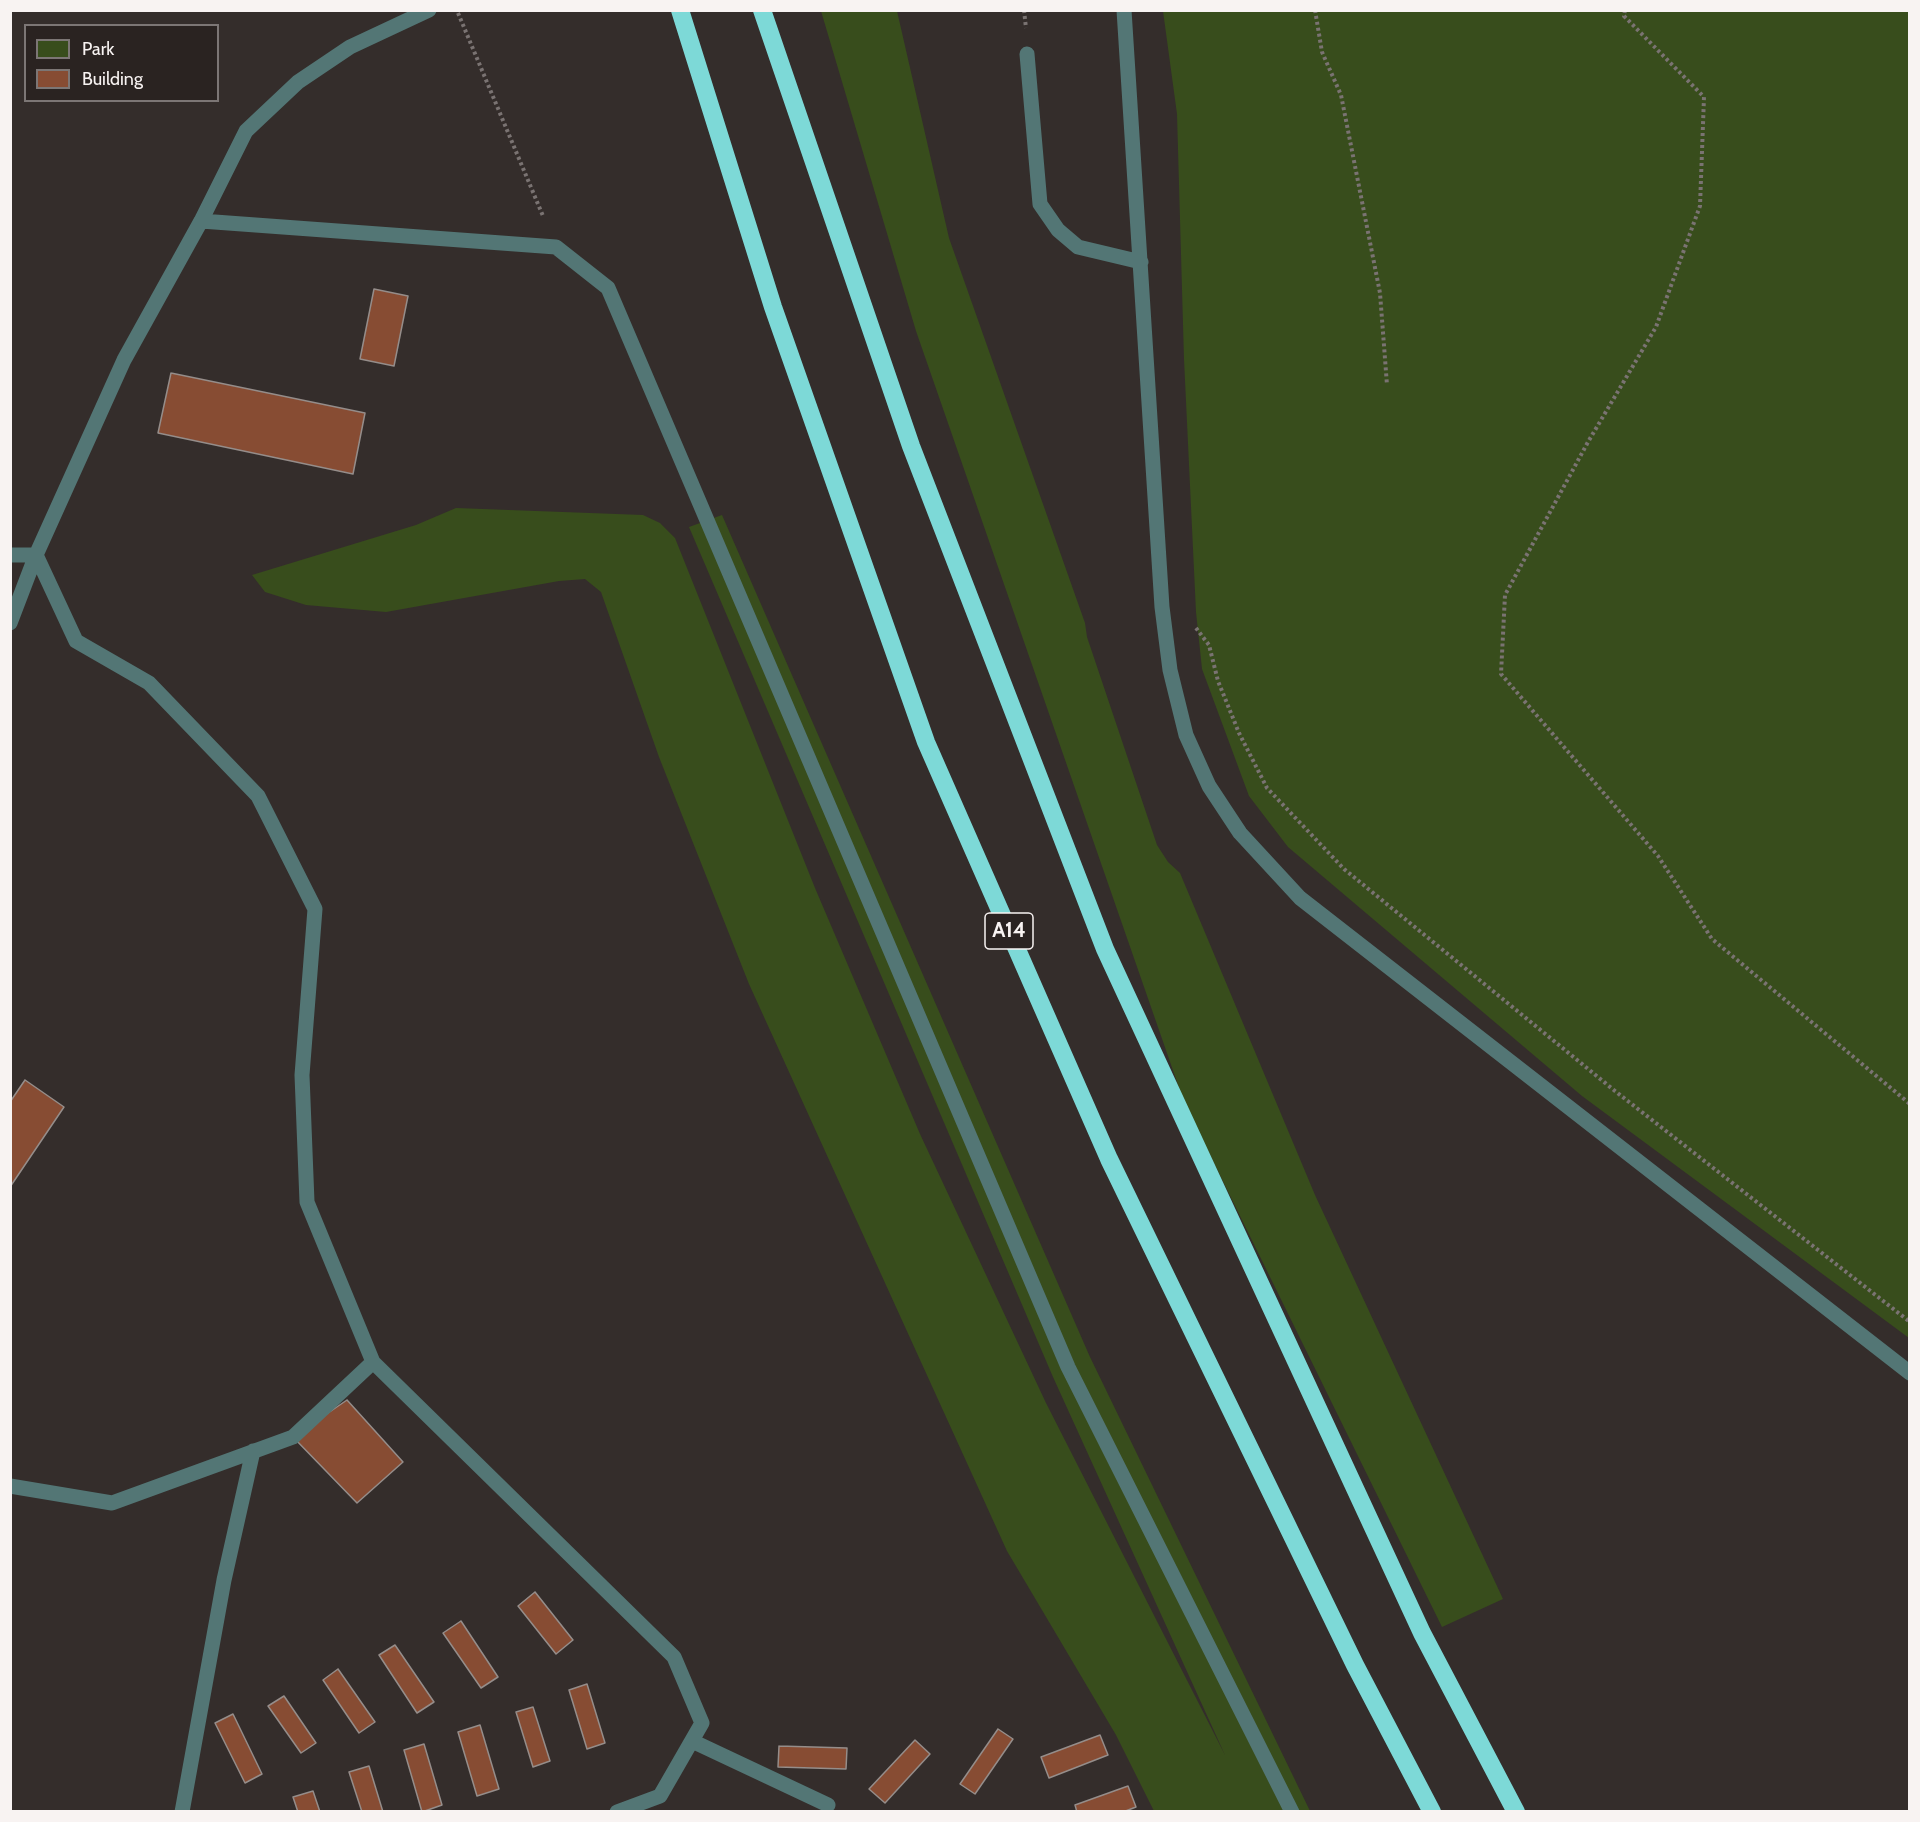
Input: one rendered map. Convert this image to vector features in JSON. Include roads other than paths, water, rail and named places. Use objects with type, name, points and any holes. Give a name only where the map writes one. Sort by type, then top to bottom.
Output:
[{"type":"highway","name":"A14","points":[[681,10],[773,307],[926,742],[1114,1169],[1355,1665],[1432,1812]]},
{"type":"highway","points":[[762,10],[911,446],[1105,949],[1422,1633],[1516,1812]]},
{"type":"lane","points":[[10,623],[36,555],[124,360],[201,221],[246,131],[298,82],[350,47],[429,10]]},
{"type":"lane","points":[[1124,10],[1162,607],[1170,670],[1186,735],[1209,786],[1240,833],[1300,898],[1910,1373]]},
{"type":"lane","points":[[1027,54],[1040,204],[1059,230],[1078,247],[1141,262]]},
{"type":"lane","points":[[201,221],[556,248],[608,288],[1068,1367],[1292,1812]]},
{"type":"lane","points":[[10,555],[36,555]]},
{"type":"lane","points":[[36,555],[76,641],[149,683],[258,796],[315,909],[302,1075],[307,1202],[373,1362],[674,1657],[702,1723],[660,1796],[617,1812]]},
{"type":"lane","points":[[10,1486],[111,1503],[293,1437],[373,1362]]},
{"type":"lane","points":[[182,1812],[224,1580],[253,1451]]},
{"type":"lane","points":[[692,1741],[828,1805]]}]
